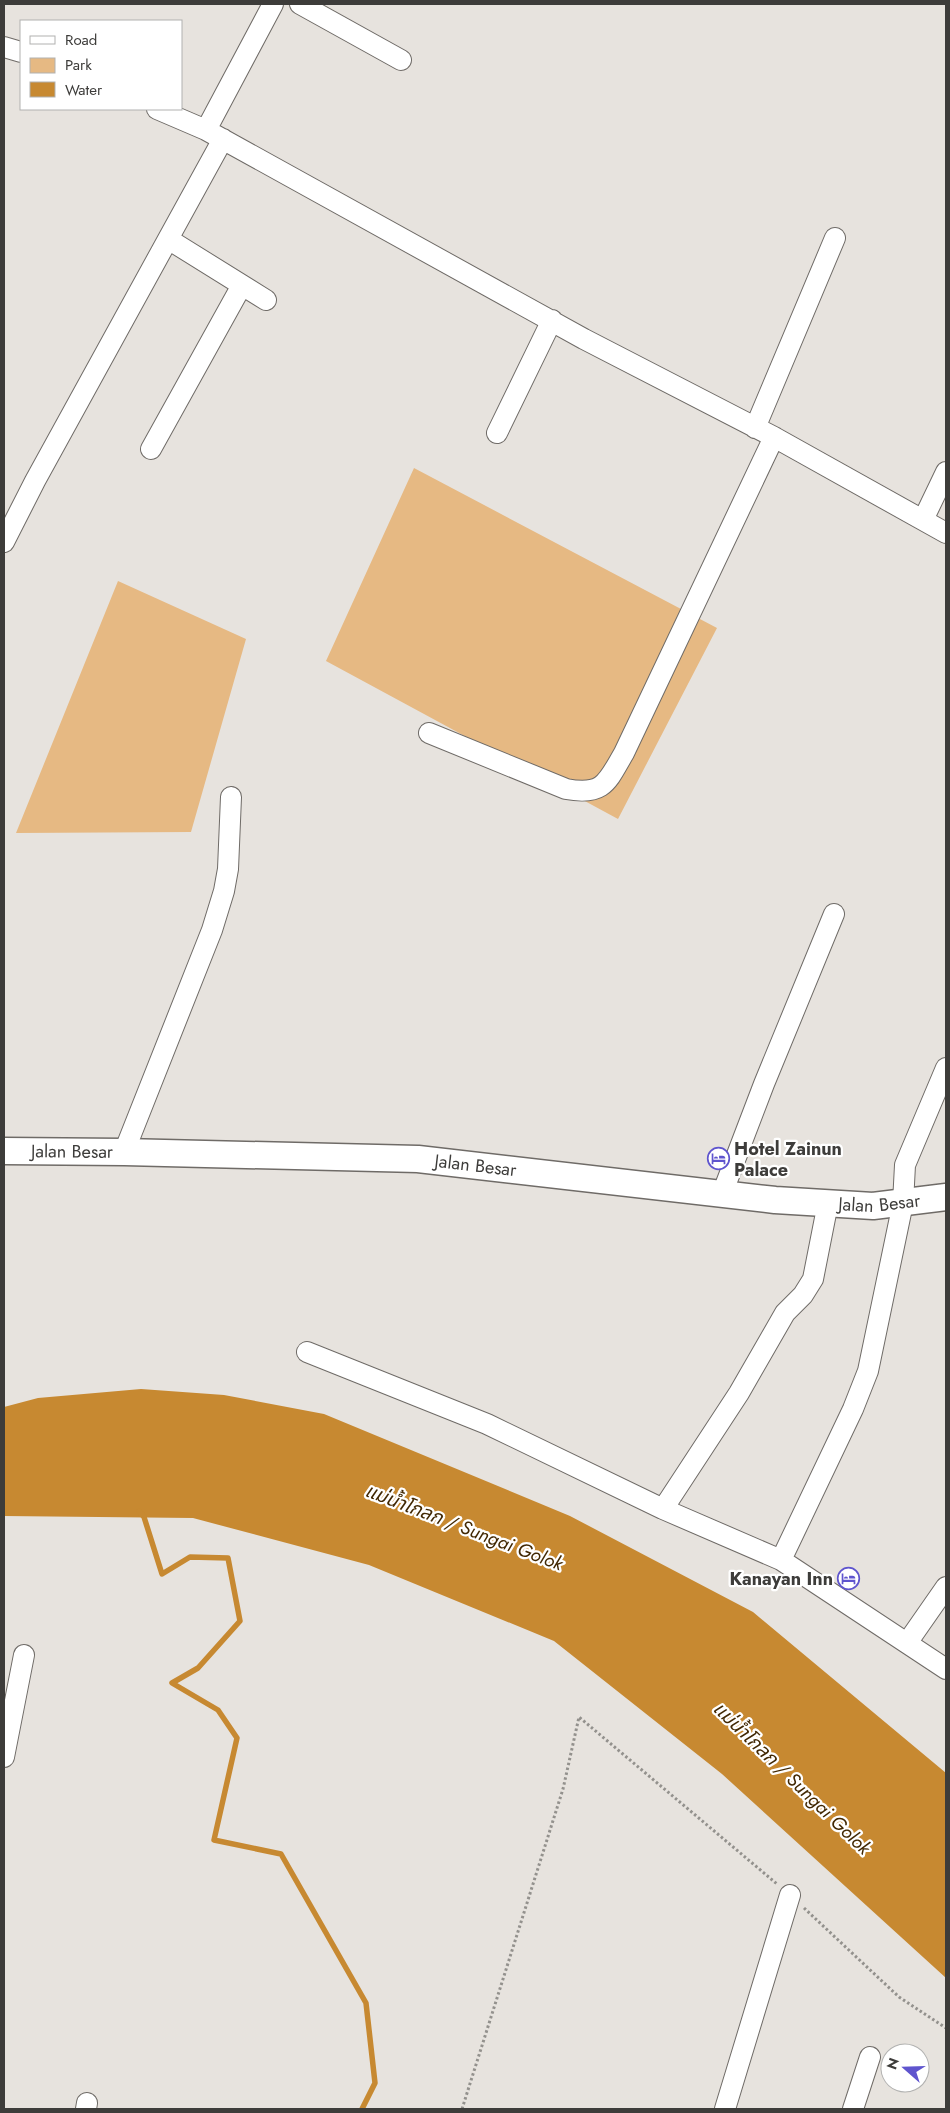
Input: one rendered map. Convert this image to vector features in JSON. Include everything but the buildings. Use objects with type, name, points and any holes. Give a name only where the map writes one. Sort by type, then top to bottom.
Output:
[{"type":"main road","name":"Jalan Besar","points":[[4,1151],[418,1159],[722,1194],[873,1206],[946,1197]]},
{"type":"street","points":[[4,542],[35,481],[168,239],[272,4]]},
{"type":"street","points":[[300,4],[401,60]]},
{"type":"street","points":[[4,47],[20,52]]},
{"type":"street","points":[[159,110],[214,135],[584,339],[774,437],[946,533]]},
{"type":"street","points":[[755,428],[835,238]]},
{"type":"street","points":[[168,239],[266,300]]},
{"type":"street","points":[[151,450],[242,285]]},
{"type":"street","points":[[497,433],[552,320]]},
{"type":"street","points":[[429,733],[566,789],[586,792],[599,788],[609,779],[624,753],[774,437]]},
{"type":"street","points":[[923,520],[946,472]]},
{"type":"street","points":[[124,1152],[212,930],[224,892],[228,869],[231,797]]},
{"type":"street","points":[[722,1194],[764,1084],[834,914]]},
{"type":"street","points":[[781,1560],[853,1409],[868,1372],[903,1203],[905,1165],[946,1068]]},
{"type":"street","points":[[663,1509],[739,1393],[785,1313],[803,1295],[813,1280],[828,1203]]},
{"type":"street","points":[[307,1352],[487,1424],[663,1509],[781,1560],[946,1669]]},
{"type":"street","points":[[907,1643],[946,1587]]},
{"type":"street","points":[[4,1757],[24,1655]]},
{"type":"street","points":[[725,2109],[790,1895]]},
{"type":"street","points":[[853,2109],[870,2057]]},
{"type":"path","points":[[462,2109],[563,1789],[579,1716],[790,1895],[899,1997],[946,2028]]},
{"type":"green space","points":[[414,468],[717,628],[618,819],[326,661]]},
{"type":"green space","points":[[118,581],[246,639],[191,832],[16,833]]},
{"type":"water","name":"แม่น้ำโกลก / Sungai Golok","points":[[141,1389],[224,1395],[324,1414],[570,1516],[753,1612],[946,1773],[946,1978],[722,1774],[554,1641],[369,1565],[193,1518],[4,1516],[4,1407],[38,1398]]},
{"type":"waterway","points":[[139,1511],[144,1517],[162,1574],[190,1557],[228,1558],[240,1621],[198,1668],[172,1683],[218,1710],[237,1738],[214,1840],[281,1854],[366,2003],[375,2083],[362,2109]]},
{"type":"place","name":"Hotel Zainun Palace","points":[[718,1159]]},
{"type":"place","name":"Kanayan Inn","points":[[849,1579]]}]
